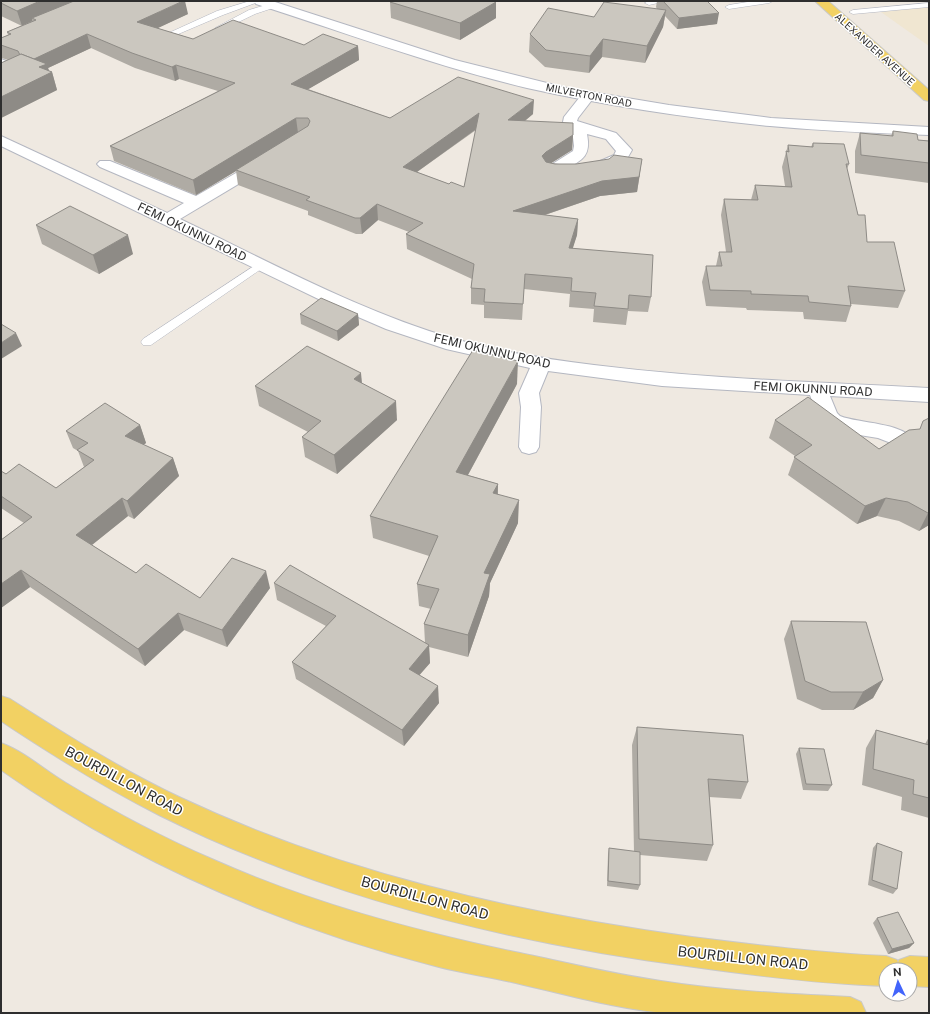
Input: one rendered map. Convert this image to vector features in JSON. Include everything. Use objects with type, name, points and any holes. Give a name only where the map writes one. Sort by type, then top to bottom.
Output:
[{"type":"main road","name":"ALEXANDER AVENUE","points":[[821,1],[929,97]]},
{"type":"main road","name":"ALEXANDER AVENUE","points":[[840,1],[864,22]]},
{"type":"main road","name":"BOURDILLON ROAD","points":[[1,707],[42,736],[68,752],[160,803],[234,835],[384,890],[581,936],[677,951],[776,962],[878,970]]},
{"type":"main road","points":[[1,755],[100,820],[164,853],[253,890],[330,919],[427,948],[592,984],[682,1000],[850,1013]]},
{"type":"main road","points":[[918,971],[929,972]]},
{"type":"street","name":"MILVERTON ROAD","points":[[263,2],[441,60],[493,74],[588,96],[693,113],[765,121],[929,131]]},
{"type":"street","points":[[1,63],[17,70],[1,79]]},
{"type":"street","points":[[580,127],[578,134],[582,145],[580,152],[576,157],[557,166],[551,171],[552,173],[597,168],[616,161],[622,156],[624,150],[611,136],[580,127],[570,122],[571,117],[588,96]]},
{"type":"street","name":"FEMI OKUNNU ROAD","points":[[1,140],[341,303],[393,325],[453,345],[541,364],[662,380],[929,395]]},
{"type":"street","points":[[167,220],[195,202],[234,182],[272,157]]},
{"type":"street","points":[[105,164],[195,202]]},
{"type":"street","points":[[530,447],[531,407],[529,393],[541,364]]},
{"type":"street","points":[[818,389],[828,417],[831,420],[840,424],[886,433],[904,441]]},
{"type":"lane","points":[[649,3],[663,1]]},
{"type":"lane","points":[[729,7],[769,1]]},
{"type":"lane","points":[[219,28],[252,12],[263,2]]},
{"type":"lane","points":[[166,36],[220,13],[263,2]]},
{"type":"lane","points":[[853,12],[929,4]]},
{"type":"lane","points":[[147,342],[260,265]]},
{"type":"shaded area","points":[[929,7],[929,46],[881,12]]},
{"type":"building","points":[[1,1],[40,1],[17,11],[1,3]]},
{"type":"building","points":[[74,1],[183,1],[137,22],[193,39],[233,20],[304,45],[323,34],[358,46],[291,84],[390,118],[458,77],[534,100],[508,120],[573,123],[573,135],[542,156],[546,162],[555,164],[576,164],[609,159],[614,155],[642,159],[639,177],[602,181],[513,211],[578,219],[569,248],[653,255],[651,297],[629,295],[628,309],[594,306],[596,293],[571,291],[572,278],[525,274],[523,304],[484,302],[485,289],[471,288],[474,264],[406,234],[423,223],[377,204],[360,218],[355,218],[306,200],[310,197],[236,170],[308,126],[310,121],[308,118],[296,118],[193,180],[110,146],[235,83],[176,65],[172,67],[132,53],[87,34],[34,59],[21,54],[20,55],[18,51],[1,45],[1,38],[11,34],[7,32],[36,20],[32,18]],"holes":[[[479,113],[464,187],[451,182],[449,184],[403,167]]]},
{"type":"building","points":[[663,1],[707,1],[719,13],[679,18]]},
{"type":"building","points":[[390,2],[496,2],[460,23]]},
{"type":"building","points":[[604,2],[666,10],[647,46],[603,39],[590,56],[546,50],[530,34],[548,8],[594,17]]},
{"type":"building","points":[[21,54],[47,64],[39,67],[52,72],[1,97],[1,63]]},
{"type":"building","points":[[893,131],[917,134],[918,140],[929,141],[929,163],[861,155],[860,133],[893,136]]},
{"type":"building","points":[[813,143],[844,144],[849,164],[846,164],[858,215],[865,215],[867,242],[894,242],[905,291],[848,286],[851,306],[809,302],[808,296],[751,294],[751,291],[710,290],[706,266],[722,266],[719,252],[732,252],[724,199],[758,200],[755,185],[792,187],[786,151],[789,152],[788,145],[813,147]]},
{"type":"building","points":[[70,206],[128,235],[93,255],[36,225]]},
{"type":"building","points":[[321,298],[358,314],[337,331],[300,314]]},
{"type":"building","points":[[1,324],[16,333],[1,343]]},
{"type":"building","points":[[307,346],[361,373],[354,379],[396,401],[334,455],[302,437],[321,421],[255,386]]},
{"type":"building","points":[[473,350],[518,361],[456,472],[498,484],[493,493],[519,500],[484,573],[490,574],[468,635],[424,624],[439,589],[417,584],[438,536],[370,516]]},
{"type":"building","points":[[808,397],[879,449],[909,430],[920,429],[923,421],[929,418],[929,513],[908,502],[886,498],[865,506],[794,457],[812,445],[775,420]]},
{"type":"building","points":[[105,403],[140,425],[125,436],[173,458],[127,501],[122,498],[76,535],[136,573],[146,564],[200,598],[232,558],[266,571],[222,630],[178,613],[138,649],[21,570],[1,584],[1,540],[32,517],[1,496],[1,471],[6,474],[19,464],[56,488],[94,460],[77,450],[88,443],[66,431]]},
{"type":"building","points":[[290,565],[429,645],[409,669],[438,686],[402,730],[292,662],[336,616],[274,583]]},
{"type":"building","points":[[791,621],[866,622],[883,680],[863,692],[831,692],[805,681]]},
{"type":"building","points":[[637,727],[743,735],[748,782],[708,779],[713,845],[639,839]]},
{"type":"building","points":[[876,730],[929,745],[929,798],[913,794],[914,780],[873,769]]},
{"type":"building","points":[[799,748],[824,749],[832,785],[806,784]]},
{"type":"building","points":[[877,843],[902,852],[897,889],[872,880]]},
{"type":"building","points":[[609,848],[640,852],[640,885],[608,881]]},
{"type":"building","points":[[898,912],[914,943],[892,949],[877,918]]}]
